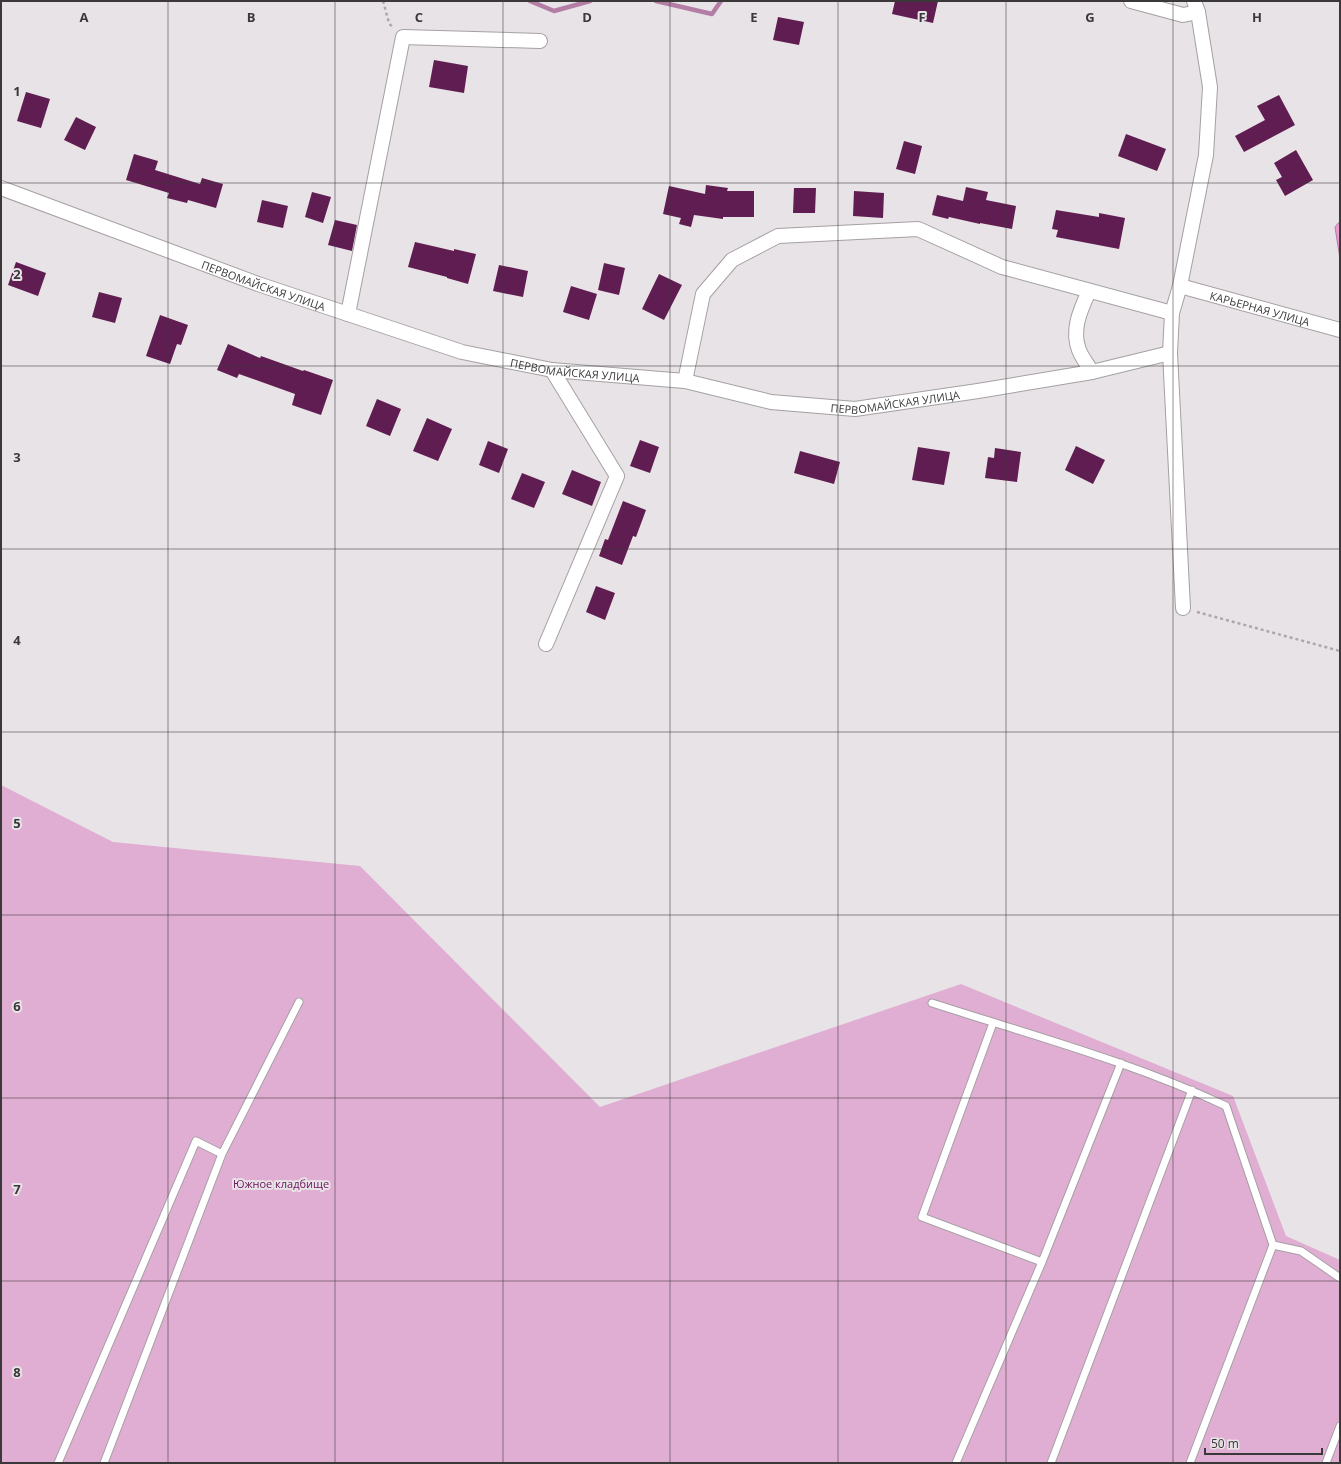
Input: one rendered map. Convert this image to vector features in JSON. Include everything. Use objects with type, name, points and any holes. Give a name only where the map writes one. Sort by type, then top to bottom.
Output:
[{"type":"street","points":[[1131,1],[1183,15],[1196,7],[1210,87],[1206,148],[1180,286],[1172,313],[1170,353],[1183,608]]},
{"type":"street","points":[[348,314],[402,38],[540,41]]},
{"type":"street","name":"ПЕРВОМАЙСКАЯ УЛИЦА","points":[[1,188],[258,284],[462,352],[552,370],[685,381],[771,402],[855,409],[1092,372],[1170,353]]},
{"type":"street","points":[[685,381],[703,294],[732,260],[778,236],[918,229],[1002,267],[1172,313]]},
{"type":"street","name":"КАРЬЕРНАЯ УЛИЦА","points":[[1180,286],[1340,330]]},
{"type":"street","points":[[1089,291],[1078,316],[1077,335],[1079,350],[1092,372]]},
{"type":"street","points":[[546,644],[617,476],[552,370]]},
{"type":"lane","points":[[104,1463],[222,1154],[299,1002]]},
{"type":"lane","points":[[932,1003],[1121,1063],[1192,1090],[1226,1106],[1273,1245],[1190,1463]]},
{"type":"lane","points":[[993,1023],[922,1217],[1042,1262]]},
{"type":"lane","points":[[956,1463],[1042,1262],[1121,1063]]},
{"type":"lane","points":[[1051,1463],[1192,1090]]},
{"type":"lane","points":[[58,1463],[196,1141],[222,1154]]},
{"type":"lane","points":[[1273,1245],[1301,1251],[1340,1278]]},
{"type":"lane","points":[[1326,1463],[1340,1426]]},
{"type":"lane","points":[[960,1452],[963,1463]]},
{"type":"path","points":[[383,1],[389,23],[402,38]]},
{"type":"path","points":[[1183,608],[1340,651]]},
{"type":"green space","name":"Южное кладбище","points":[[1,785],[113,842],[360,866],[600,1107],[961,984],[1233,1096],[1286,1236],[1340,1260],[1340,1463],[1,1463]]},
{"type":"shaded area","points":[[1340,221],[1340,259],[1335,227]]},
{"type":"building","points":[[895,1],[938,1],[933,23],[892,14]]},
{"type":"building","points":[[778,17],[804,22],[799,45],[773,40]]},
{"type":"building","points":[[434,60],[468,66],[464,93],[429,87]]},
{"type":"building","points":[[26,92],[50,99],[41,128],[17,121]]},
{"type":"building","points":[[1279,95],[1295,125],[1244,152],[1235,136],[1265,120],[1257,106]]},
{"type":"building","points":[[76,117],[96,127],[85,150],[64,140]]},
{"type":"building","points":[[1126,134],[1166,149],[1157,171],[1118,156]]},
{"type":"building","points":[[904,141],[922,146],[915,174],[896,169]]},
{"type":"building","points":[[1296,150],[1313,180],[1285,196],[1276,180],[1282,177],[1274,163]]},
{"type":"building","points":[[134,154],[158,161],[155,170],[200,184],[202,178],[223,184],[216,208],[188,200],[187,203],[167,198],[169,193],[126,180]]},
{"type":"building","points":[[706,185],[728,188],[727,191],[754,191],[754,217],[723,217],[723,219],[694,215],[691,227],[679,224],[681,218],[663,214],[669,186],[705,194]]},
{"type":"building","points":[[966,187],[988,192],[986,200],[1016,206],[1012,229],[932,215],[937,195],[963,201]]},
{"type":"building","points":[[794,188],[816,188],[815,213],[793,213]]},
{"type":"building","points":[[854,191],[884,193],[883,218],[853,216]]},
{"type":"building","points":[[312,192],[331,197],[323,223],[305,217]]},
{"type":"building","points":[[262,200],[288,206],[283,228],[257,222]]},
{"type":"building","points":[[1056,210],[1099,217],[1099,213],[1125,218],[1119,249],[1056,237],[1058,230],[1052,229]]},
{"type":"building","points":[[335,220],[357,225],[352,251],[328,245]]},
{"type":"building","points":[[415,242],[454,251],[454,249],[476,254],[468,284],[408,267]]},
{"type":"building","points":[[16,262],[46,273],[38,296],[8,285]]},
{"type":"building","points":[[604,263],[625,268],[619,295],[598,290]]},
{"type":"building","points":[[499,265],[528,271],[523,297],[493,291]]},
{"type":"building","points":[[659,274],[682,285],[664,320],[642,309]]},
{"type":"building","points":[[571,286],[597,294],[589,320],[563,312]]},
{"type":"building","points":[[99,292],[122,298],[115,323],[92,317]]},
{"type":"building","points":[[160,315],[188,325],[181,345],[177,344],[170,364],[146,356]]},
{"type":"building","points":[[228,344],[260,358],[261,356],[333,380],[321,415],[292,405],[295,394],[239,374],[237,378],[217,370]]},
{"type":"building","points":[[377,399],[401,409],[390,436],[366,426]]},
{"type":"building","points":[[427,418],[452,429],[438,461],[413,451]]},
{"type":"building","points":[[640,440],[659,447],[650,473],[630,466]]},
{"type":"building","points":[[488,441],[508,449],[499,473],[479,465]]},
{"type":"building","points":[[1076,446],[1105,460],[1093,484],[1065,470]]},
{"type":"building","points":[[918,447],[950,452],[944,485],[912,480]]},
{"type":"building","points":[[995,448],[1021,452],[1017,482],[985,478],[988,457],[994,458]]},
{"type":"building","points":[[800,451],[840,462],[834,484],[794,473]]},
{"type":"building","points":[[572,470],[601,482],[592,506],[562,494]]},
{"type":"building","points":[[522,473],[545,482],[534,508],[511,499]]},
{"type":"building","points":[[623,501],[646,510],[636,537],[633,536],[622,565],[599,556],[605,539],[608,540]]},
{"type":"building","points":[[596,586],[615,593],[605,620],[586,612]]},
{"type":"waterway","points":[[530,1],[554,11],[590,1]]},
{"type":"waterway","points":[[656,1],[712,14],[721,1]]}]
